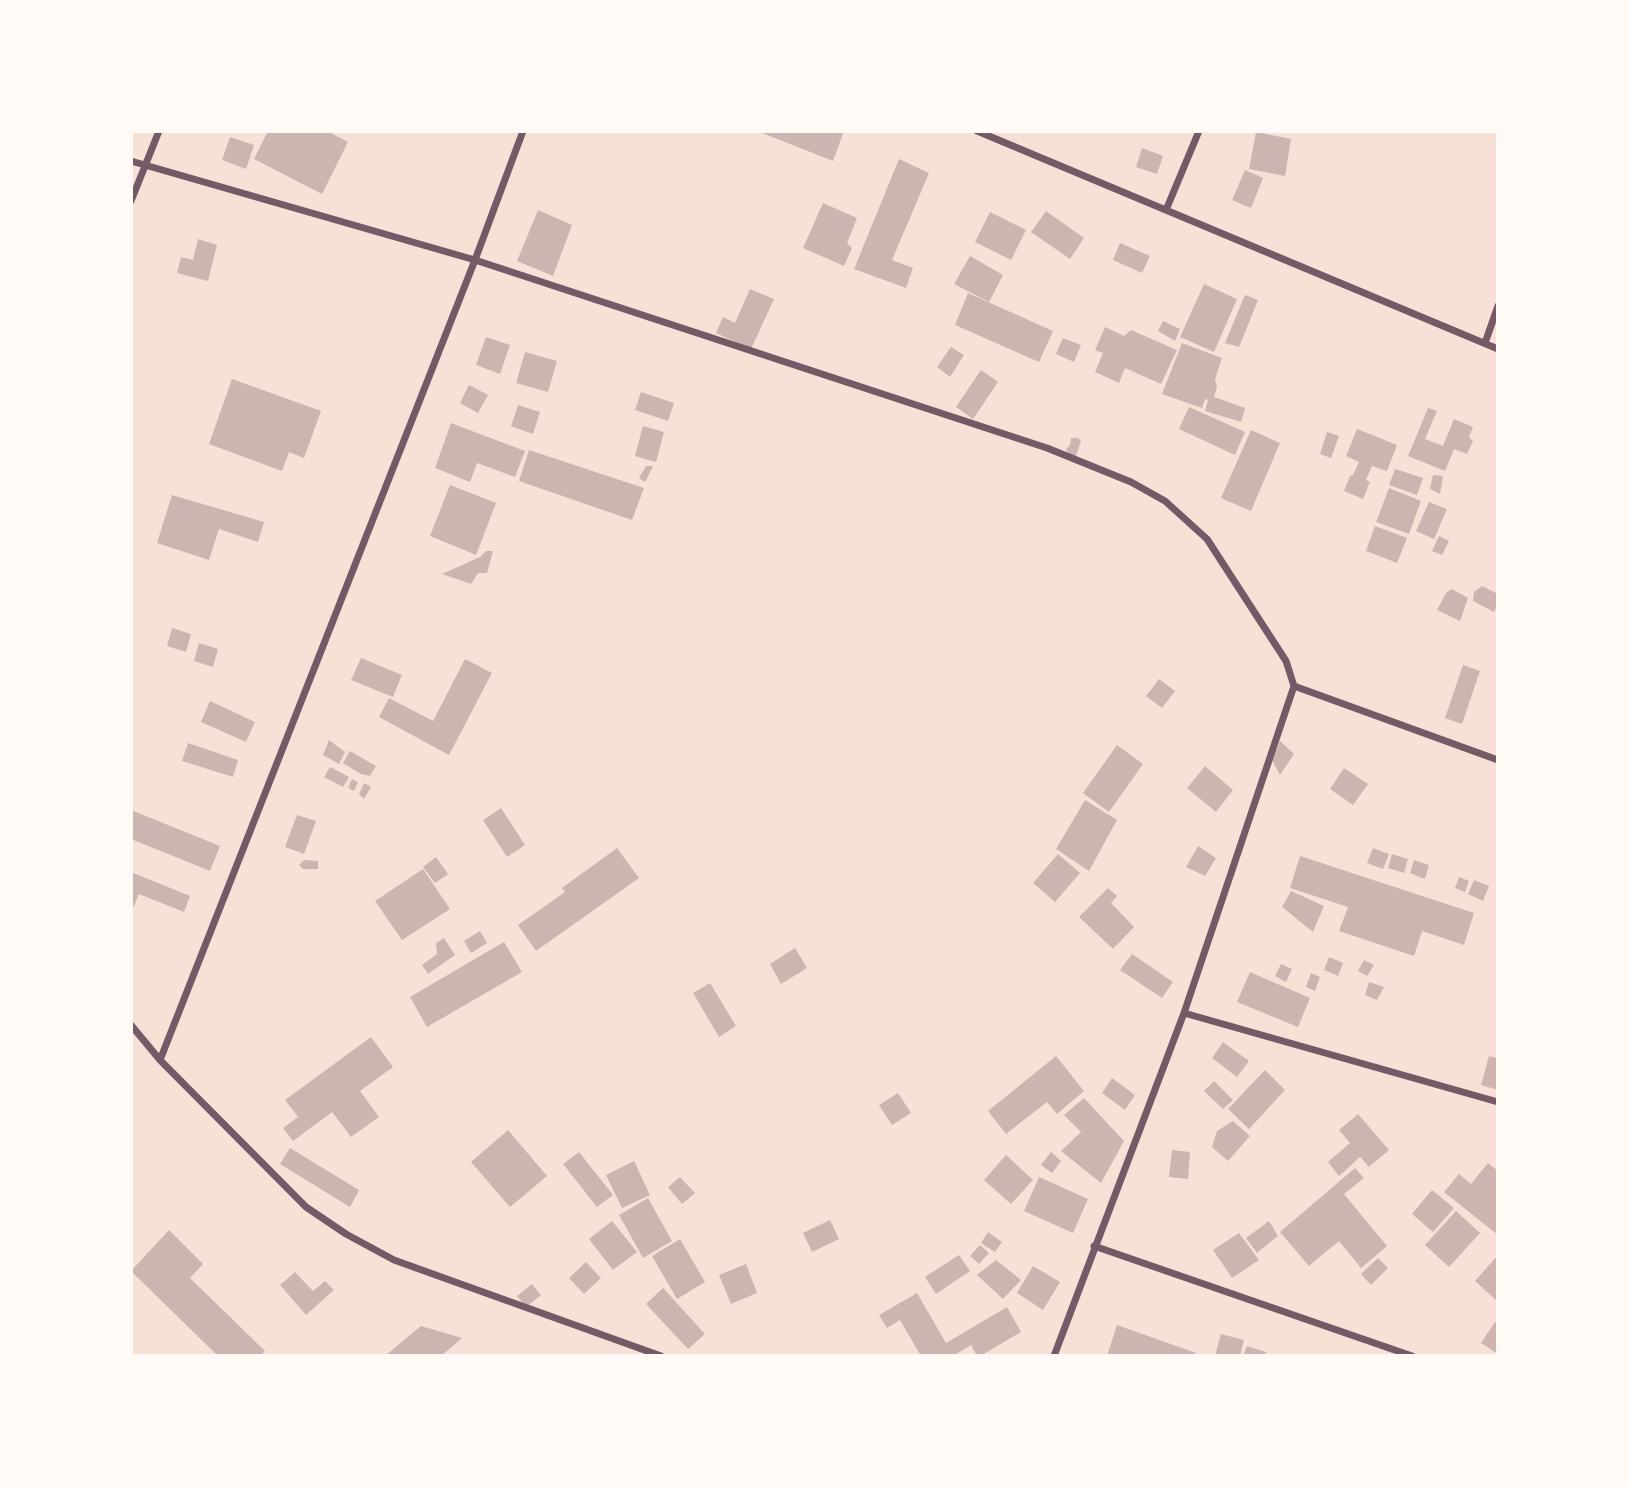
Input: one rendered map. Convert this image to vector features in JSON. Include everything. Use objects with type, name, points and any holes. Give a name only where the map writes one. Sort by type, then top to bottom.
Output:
[{"type":"street","points":[[131,201],[159,131]]},
{"type":"street","points":[[160,1060],[475,260],[523,131]]},
{"type":"street","points":[[977,131],[1498,349]]},
{"type":"street","points":[[1166,210],[1199,131]]},
{"type":"street","points":[[131,161],[475,260],[1047,448],[1131,482],[1165,501],[1208,539],[1286,661],[1294,686],[1184,1013],[1054,1356]]},
{"type":"street","points":[[1485,344],[1498,306]]},
{"type":"street","points":[[1294,686],[1498,760]]},
{"type":"street","points":[[1184,1013],[1498,1102]]},
{"type":"street","points":[[131,1026],[160,1060],[306,1208],[346,1234],[394,1260],[661,1356]]},
{"type":"street","points":[[1094,1246],[1412,1356]]},
{"type":"building","points":[[268,131],[327,131],[348,142],[322,194],[254,159]]},
{"type":"building","points":[[757,131],[844,131],[833,161]]},
{"type":"building","points":[[1256,132],[1291,139],[1285,176],[1249,169]]},
{"type":"building","points":[[230,137],[254,145],[246,169],[222,160]]},
{"type":"building","points":[[1142,148],[1163,156],[1157,174],[1136,167]]},
{"type":"building","points":[[899,159],[929,173],[892,260],[913,268],[906,288],[854,269]]},
{"type":"building","points":[[1245,170],[1263,178],[1251,208],[1232,200]]},
{"type":"building","points":[[823,203],[857,218],[847,243],[852,248],[844,266],[803,248]]},
{"type":"building","points":[[538,210],[572,225],[553,276],[517,261]]},
{"type":"building","points":[[1046,211],[1084,238],[1070,259],[1031,232]]},
{"type":"building","points":[[990,212],[1026,230],[1011,260],[975,242]]},
{"type":"building","points":[[198,239],[217,245],[208,281],[177,273],[181,257],[193,260]]},
{"type":"building","points":[[1120,243],[1150,256],[1142,273],[1113,260]]},
{"type":"building","points":[[970,256],[1003,275],[989,302],[954,284]]},
{"type":"building","points":[[1204,284],[1237,299],[1214,352],[1180,337]]},
{"type":"building","points":[[750,289],[774,299],[751,349],[716,333],[723,317],[735,323]]},
{"type":"building","points":[[968,293],[1053,331],[1039,362],[955,325]]},
{"type":"building","points":[[1245,295],[1258,300],[1239,347],[1225,343]]},
{"type":"building","points":[[1163,321],[1180,329],[1175,341],[1158,331]]},
{"type":"building","points":[[1105,327],[1124,336],[1131,330],[1177,350],[1161,384],[1125,368],[1119,383],[1095,372],[1103,353],[1095,350]]},
{"type":"building","points":[[486,337],[510,345],[500,374],[476,365]]},
{"type":"building","points":[[1063,338],[1081,345],[1074,362],[1056,354]]},
{"type":"building","points":[[1182,343],[1222,358],[1215,379],[1217,387],[1214,397],[1245,408],[1241,422],[1205,411],[1208,400],[1205,399],[1202,408],[1162,394]]},
{"type":"building","points":[[951,347],[964,355],[950,377],[937,367]]},
{"type":"building","points":[[525,352],[557,361],[548,392],[516,383]]},
{"type":"building","points":[[981,370],[998,382],[973,419],[956,407]]},
{"type":"building","points":[[232,379],[321,411],[304,458],[289,452],[282,471],[209,444]]},
{"type":"building","points":[[469,385],[488,395],[478,413],[460,403]]},
{"type":"building","points":[[641,392],[674,403],[668,421],[635,410]]},
{"type":"building","points":[[518,405],[540,412],[533,434],[511,426]]},
{"type":"building","points":[[1189,407],[1245,432],[1235,455],[1179,429]]},
{"type":"building","points":[[1428,408],[1437,411],[1425,439],[1443,446],[1454,419],[1473,427],[1469,437],[1473,441],[1467,454],[1454,449],[1445,471],[1408,456]]},
{"type":"building","points":[[451,423],[525,451],[515,477],[477,463],[470,482],[435,468]]},
{"type":"building","points":[[643,426],[664,432],[656,462],[635,456]]},
{"type":"building","points":[[1357,429],[1397,445],[1387,471],[1372,466],[1366,480],[1370,482],[1363,499],[1344,491],[1359,462],[1346,456]]},
{"type":"building","points":[[1251,430],[1280,443],[1251,511],[1221,498]]},
{"type":"building","points":[[1327,432],[1339,436],[1331,458],[1320,454]]},
{"type":"building","points":[[1071,438],[1081,441],[1076,456],[1068,454],[1066,449]]},
{"type":"building","points":[[529,450],[644,488],[632,520],[519,481]]},
{"type":"building","points":[[646,466],[653,466],[645,482],[639,478]]},
{"type":"building","points":[[1395,469],[1423,478],[1417,495],[1389,485]]},
{"type":"building","points":[[1433,475],[1443,476],[1440,494],[1430,489]]},
{"type":"building","points":[[450,485],[496,503],[476,555],[430,536]]},
{"type":"building","points":[[1389,488],[1421,501],[1409,534],[1376,522]]},
{"type":"building","points":[[172,495],[264,522],[258,542],[219,529],[209,560],[157,543]]},
{"type":"building","points":[[1429,502],[1447,509],[1434,539],[1416,531]]},
{"type":"building","points":[[1375,526],[1407,538],[1397,563],[1366,551]]},
{"type":"building","points":[[1439,536],[1449,541],[1442,555],[1432,551]]},
{"type":"building","points":[[486,551],[493,551],[487,573],[478,573],[471,584],[442,574],[480,557]]},
{"type":"building","points":[[1482,586],[1498,594],[1498,604],[1494,612],[1473,601],[1474,592]]},
{"type":"building","points":[[1452,589],[1468,598],[1460,621],[1437,610],[1446,593]]},
{"type":"building","points":[[172,628],[191,634],[186,652],[167,646]]},
{"type":"building","points":[[199,643],[218,649],[213,667],[194,661]]},
{"type":"building","points":[[361,658],[402,675],[393,697],[351,680]]},
{"type":"building","points":[[465,659],[492,673],[449,755],[379,717],[389,698],[433,721]]},
{"type":"building","points":[[1463,665],[1480,671],[1462,724],[1445,718]]},
{"type":"building","points":[[1159,679],[1175,691],[1162,708],[1146,696]]},
{"type":"building","points":[[210,701],[255,722],[246,742],[201,722]]},
{"type":"building","points":[[329,740],[345,752],[339,764],[323,755]]},
{"type":"building","points":[[1280,741],[1294,754],[1280,775],[1272,760]]},
{"type":"building","points":[[188,743],[238,760],[233,777],[182,761]]},
{"type":"building","points":[[1117,745],[1143,764],[1109,812],[1083,793]]},
{"type":"building","points":[[350,751],[376,766],[370,776],[361,774],[343,763]]},
{"type":"building","points":[[1205,766],[1233,790],[1216,812],[1187,788]]},
{"type":"building","points":[[330,767],[349,777],[343,787],[324,777]]},
{"type":"building","points":[[1344,768],[1368,784],[1353,805],[1330,789]]},
{"type":"building","points":[[352,779],[358,782],[354,791],[348,788]]},
{"type":"building","points":[[364,783],[371,787],[364,799],[359,794]]},
{"type":"building","points":[[1085,800],[1117,820],[1089,871],[1056,849]]},
{"type":"building","points":[[501,808],[525,845],[507,857],[483,820]]},
{"type":"building","points":[[131,810],[220,846],[210,871],[131,839]]},
{"type":"building","points":[[297,815],[316,821],[304,854],[285,847]]},
{"type":"building","points":[[1198,846],[1216,858],[1205,876],[1186,867]]},
{"type":"building","points":[[617,848],[639,878],[536,951],[518,925],[565,892],[562,888]]},
{"type":"building","points":[[1373,848],[1389,854],[1383,869],[1367,863]]},
{"type":"building","points":[[1058,854],[1080,873],[1055,902],[1033,883]]},
{"type":"building","points":[[1392,854],[1408,859],[1404,873],[1388,868]]},
{"type":"building","points":[[1300,856],[1474,913],[1464,945],[1422,931],[1414,956],[1339,931],[1348,907],[1290,888]]},
{"type":"building","points":[[436,857],[448,874],[435,883],[423,867]]},
{"type":"building","points":[[304,860],[318,861],[318,869],[303,869],[299,865]]},
{"type":"building","points":[[1414,860],[1429,865],[1425,879],[1410,873]]},
{"type":"building","points":[[423,869],[450,909],[402,940],[375,901]]},
{"type":"building","points":[[131,872],[190,896],[184,912],[139,894],[131,913]]},
{"type":"building","points":[[1459,877],[1469,881],[1465,892],[1455,888]]},
{"type":"building","points":[[1474,880],[1489,886],[1483,901],[1468,894]]},
{"type":"building","points":[[1108,888],[1117,896],[1111,903],[1134,927],[1113,949],[1079,917]]},
{"type":"building","points":[[1291,891],[1324,906],[1313,932],[1282,907]]},
{"type":"building","points":[[480,931],[487,943],[471,953],[464,941]]},
{"type":"building","points":[[444,938],[455,955],[428,974],[422,965],[437,954],[436,943]]},
{"type":"building","points":[[504,942],[522,972],[427,1027],[410,997]]},
{"type":"building","points":[[795,948],[807,968],[781,984],[770,964]]},
{"type":"building","points":[[1132,954],[1173,982],[1162,998],[1120,970]]},
{"type":"building","points":[[1329,957],[1343,963],[1338,976],[1324,970]]},
{"type":"building","points":[[1364,960],[1374,965],[1367,976],[1358,971]]},
{"type":"building","points":[[1281,964],[1292,969],[1286,982],[1275,976]]},
{"type":"building","points":[[1250,972],[1310,998],[1298,1027],[1237,1002]]},
{"type":"building","points":[[1311,973],[1320,977],[1315,991],[1306,987]]},
{"type":"building","points":[[1369,982],[1384,987],[1377,1000],[1365,995]]},
{"type":"building","points":[[710,983],[736,1026],[719,1037],[693,993]]},
{"type":"building","points":[[371,1037],[393,1067],[360,1091],[379,1117],[351,1137],[332,1112],[293,1141],[283,1128],[298,1117],[285,1100]]},
{"type":"building","points":[[1223,1042],[1249,1061],[1237,1077],[1212,1058]]},
{"type":"building","points":[[1056,1056],[1084,1091],[1057,1114],[1047,1102],[1006,1134],[988,1111]]},
{"type":"building","points":[[1489,1056],[1498,1058],[1498,1090],[1481,1085]]},
{"type":"building","points":[[1265,1070],[1285,1090],[1249,1129],[1228,1109]]},
{"type":"building","points":[[1112,1078],[1135,1095],[1125,1110],[1102,1093]]},
{"type":"building","points":[[1214,1081],[1233,1100],[1223,1109],[1204,1091]]},
{"type":"building","points":[[898,1093],[911,1113],[892,1125],[879,1105]]},
{"type":"building","points":[[1084,1098],[1124,1141],[1101,1183],[1061,1151],[1081,1132],[1064,1115]]},
{"type":"building","points":[[1358,1114],[1389,1150],[1369,1167],[1360,1157],[1339,1176],[1328,1162],[1350,1143],[1339,1130]]},
{"type":"building","points":[[1233,1121],[1250,1136],[1228,1161],[1212,1147],[1217,1131]]},
{"type":"building","points":[[508,1130],[547,1176],[510,1207],[471,1162]]},
{"type":"building","points":[[290,1148],[359,1190],[350,1207],[280,1164]]},
{"type":"building","points":[[1172,1150],[1190,1152],[1188,1179],[1169,1177]]},
{"type":"building","points":[[579,1152],[613,1195],[597,1207],[563,1164]]},
{"type":"building","points":[[1051,1152],[1061,1161],[1052,1173],[1041,1165]]},
{"type":"building","points":[[1006,1155],[1033,1180],[1011,1204],[984,1180]]},
{"type":"building","points":[[634,1161],[650,1195],[622,1208],[606,1175]]},
{"type":"building","points":[[1488,1163],[1498,1171],[1498,1235],[1444,1192],[1459,1174],[1471,1184]]},
{"type":"building","points":[[1355,1168],[1364,1178],[1344,1194],[1387,1246],[1361,1268],[1339,1241],[1309,1266],[1280,1232]]},
{"type":"building","points":[[680,1177],[695,1193],[682,1204],[668,1187]]},
{"type":"building","points":[[1039,1177],[1088,1199],[1073,1233],[1024,1211]]},
{"type":"building","points":[[1432,1190],[1454,1208],[1433,1232],[1412,1214]]},
{"type":"building","points":[[648,1198],[672,1241],[643,1258],[619,1215]]},
{"type":"building","points":[[1456,1211],[1480,1233],[1449,1267],[1425,1245]]},
{"type":"building","points":[[830,1220],[839,1239],[812,1252],[803,1233]]},
{"type":"building","points":[[612,1221],[637,1252],[613,1270],[589,1239]]},
{"type":"building","points":[[1269,1221],[1278,1236],[1257,1253],[1246,1238]]},
{"type":"building","points":[[169,1230],[203,1264],[190,1278],[265,1351],[260,1356],[218,1356],[131,1271]]},
{"type":"building","points":[[988,1232],[1002,1242],[995,1252],[981,1243]]},
{"type":"building","points":[[1239,1233],[1259,1260],[1232,1278],[1213,1250]]},
{"type":"building","points":[[680,1239],[705,1282],[677,1299],[652,1256]]},
{"type":"building","points":[[980,1245],[989,1253],[979,1264],[970,1256]]},
{"type":"building","points":[[959,1255],[970,1271],[936,1294],[925,1277]]},
{"type":"building","points":[[1498,1255],[1498,1302],[1475,1281]]},
{"type":"building","points":[[1378,1258],[1388,1268],[1371,1285],[1361,1274]]},
{"type":"building","points":[[996,1260],[1021,1280],[1003,1299],[977,1275]]},
{"type":"building","points":[[586,1262],[601,1278],[584,1294],[569,1278]]},
{"type":"building","points":[[746,1264],[757,1293],[731,1304],[719,1275]]},
{"type":"building","points":[[1033,1266],[1060,1282],[1043,1310],[1017,1293]]},
{"type":"building","points":[[295,1272],[313,1291],[325,1281],[334,1290],[306,1315],[280,1285]]},
{"type":"building","points":[[532,1284],[541,1295],[526,1307],[517,1296]]},
{"type":"building","points":[[663,1288],[705,1334],[688,1349],[646,1304]]},
{"type":"building","points":[[917,1293],[946,1343],[1007,1307],[1021,1332],[980,1356],[977,1356],[971,1345],[953,1356],[921,1356],[900,1320],[887,1328],[879,1315]]},
{"type":"building","points":[[1495,1322],[1498,1324],[1498,1354],[1481,1343]]},
{"type":"building","points":[[1117,1325],[1196,1353],[1195,1356],[1107,1356]]},
{"type":"building","points":[[421,1326],[462,1338],[441,1356],[385,1356]]},
{"type":"building","points":[[1221,1334],[1244,1340],[1240,1356],[1215,1356]]},
{"type":"building","points":[[1247,1346],[1266,1352],[1265,1356],[1243,1356]]}]
